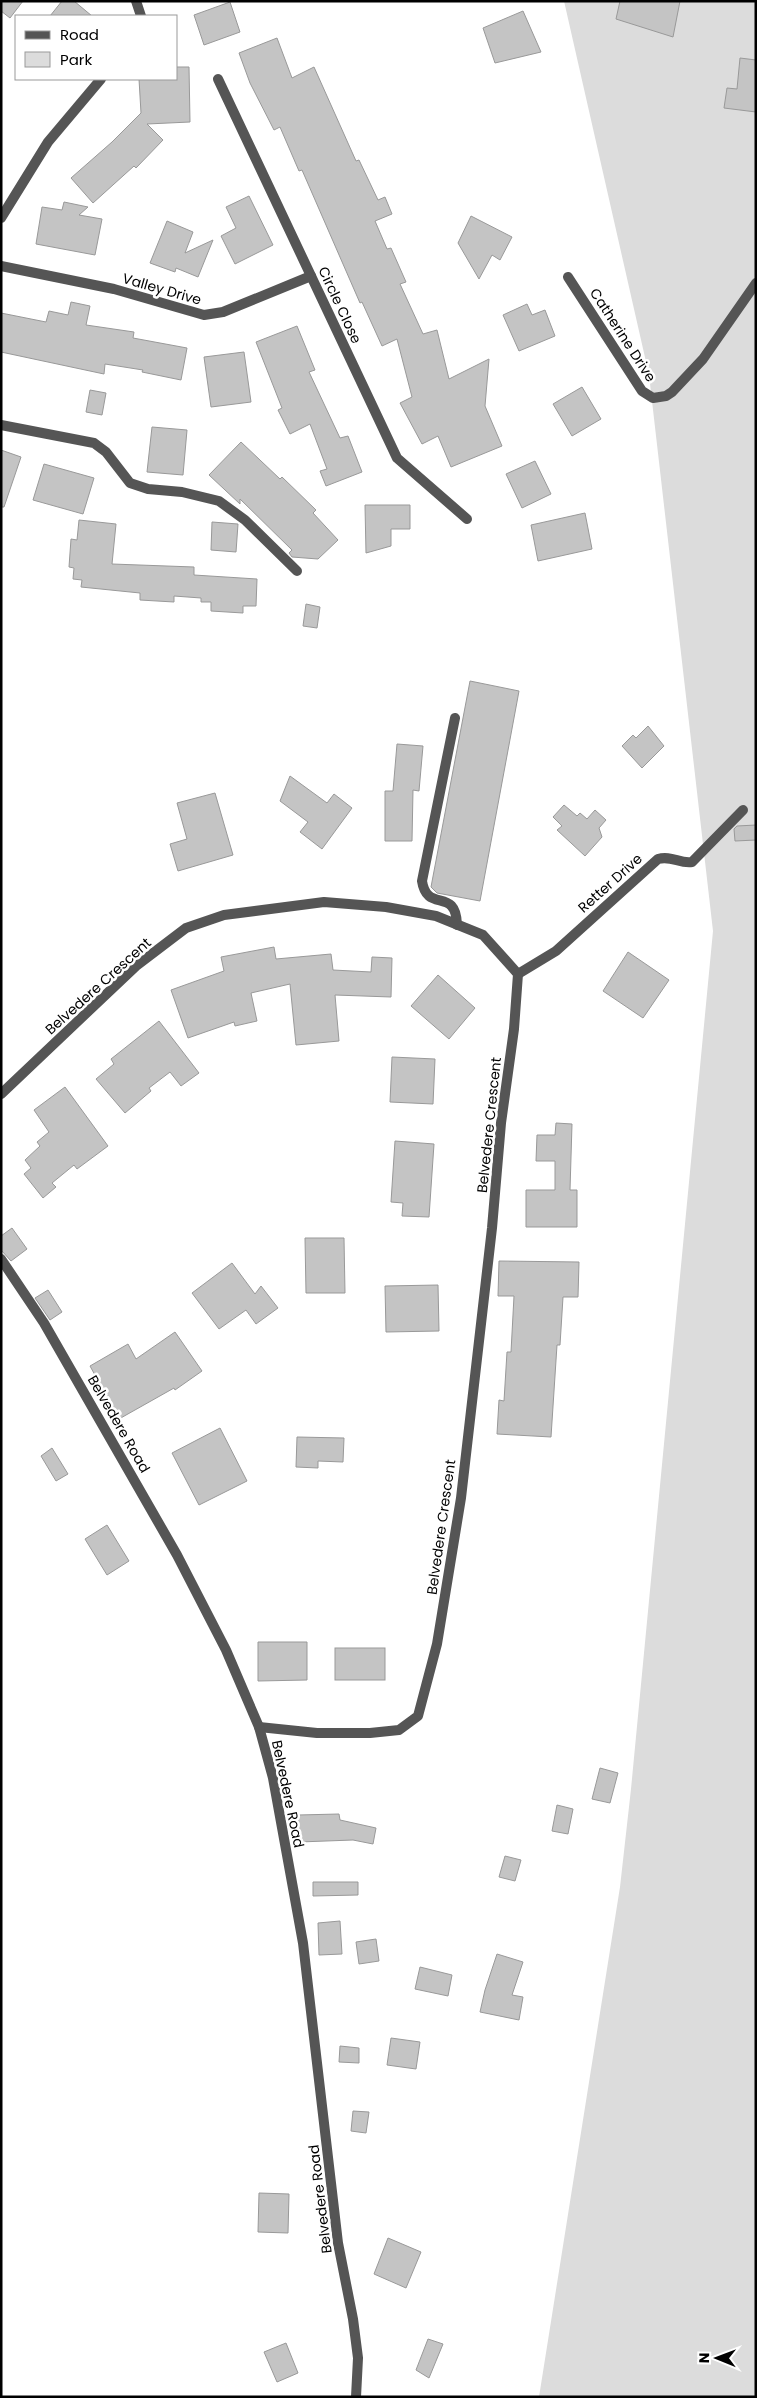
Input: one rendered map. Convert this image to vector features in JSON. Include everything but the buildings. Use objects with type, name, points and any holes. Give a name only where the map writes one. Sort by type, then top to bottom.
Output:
[{"type":"street","points":[[136,1],[141,15]]},
{"type":"street","name":"Circle Close","points":[[218,79],[397,458],[467,519]]},
{"type":"street","points":[[1,218],[48,142],[100,80]]},
{"type":"street","name":"Valley Drive","points":[[1,266],[114,289],[204,315],[223,312],[311,276]]},
{"type":"street","name":"Catherine Drive","points":[[568,277],[642,391],[653,398],[666,396],[703,359],[756,283]]},
{"type":"street","points":[[1,425],[94,443],[106,452],[130,483],[148,489],[182,492],[218,502],[245,520],[297,570]]},
{"type":"street","points":[[455,718],[422,881],[424,892],[429,897],[452,904],[456,911],[456,925]]},
{"type":"street","name":"Retter Drive","points":[[518,974],[556,950],[658,859],[666,857],[685,863],[692,862],[743,810]]},
{"type":"street","name":"Belvedere Crescent","points":[[1,1094],[136,966],[186,928],[224,915],[324,902],[386,907],[436,916],[483,935],[518,974],[514,1029],[500,1123],[492,1228],[461,1498],[437,1644],[418,1716],[399,1730],[370,1733],[318,1733],[259,1727]]},
{"type":"street","name":"Belvedere Road","points":[[1,1260],[44,1323],[177,1555],[226,1650],[259,1727],[273,1778],[303,1943],[338,2243],[353,2319],[358,2358],[356,2397]]},
{"type":"green space","points":[[564,1],[756,1],[756,2397],[539,2397],[620,1887],[713,931],[649,375]]}]
